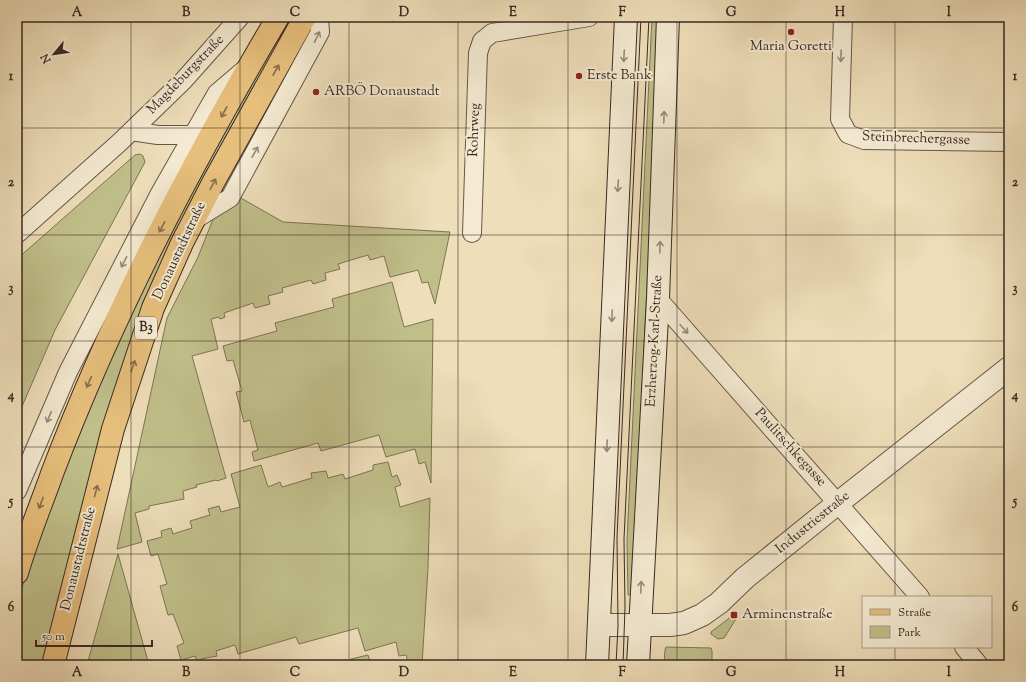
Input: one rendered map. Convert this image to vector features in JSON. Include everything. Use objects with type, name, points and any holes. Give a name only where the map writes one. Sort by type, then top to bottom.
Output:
[{"type":"main road","name":"Donaustadtstraße","points":[[17,573],[25,546],[76,411],[122,306],[178,196],[249,66],[278,17]]},
{"type":"main road","name":"Donaustadtstraße","points":[[54,665],[113,429],[153,308],[194,220],[305,17]]},
{"type":"main road","points":[[597,665],[626,17]]},
{"type":"main road","name":"Erzherzog-Karl-Straße","points":[[638,665],[658,299],[668,17]]},
{"type":"main road","name":"Industriestraße","points":[[599,625],[640,626],[684,623],[702,615],[719,604],[745,578],[1009,368]]},
{"type":"street","name":"Magdeburgstraße","points":[[17,234],[131,131],[183,81],[240,17]]},
{"type":"street","points":[[194,220],[230,198],[320,32],[319,17]]},
{"type":"street","name":"Rohrweg","points":[[472,232],[478,53],[482,41],[492,33],[589,17]]},
{"type":"street","name":"Steinbrechergasse","points":[[842,17],[840,119],[848,134],[864,140],[1009,142]]},
{"type":"street","name":"Donaustadtstraße","points":[[17,491],[68,372],[159,195],[217,93],[249,66]]},
{"type":"street","name":"Magdeburgstraße","points":[[131,131],[158,135],[193,135]]},
{"type":"street","name":"Magdeburgstraße","points":[[158,135],[177,163]]},
{"type":"street","name":"Paulitschkegasse","points":[[658,299],[919,596]]},
{"type":"street","points":[[965,648],[979,665]]},
{"type":"green space","points":[[287,17],[296,17],[198,197],[44,665],[17,665],[17,604],[36,543],[88,406],[176,220]]},
{"type":"green space","points":[[652,17],[660,17],[632,595],[628,595],[627,541]]},
{"type":"green space","points":[[140,154],[143,156],[145,162],[55,330],[17,418],[17,259],[135,155]]},
{"type":"green space","points":[[225,189],[283,222],[450,232],[435,304],[428,282],[422,283],[418,270],[390,277],[384,256],[370,260],[368,255],[338,264],[340,269],[325,273],[326,280],[313,284],[311,280],[282,288],[283,292],[268,296],[270,304],[255,308],[253,303],[224,313],[225,317],[220,319],[219,317],[211,319],[218,349],[192,356],[226,478],[196,485],[197,487],[183,491],[184,499],[149,506],[149,509],[135,513],[142,542],[117,549],[167,318],[198,257]]},
{"type":"green space","points":[[392,282],[404,327],[433,319],[431,483],[425,462],[419,464],[415,449],[386,457],[379,435],[321,451],[318,443],[254,461],[252,452],[258,450],[250,420],[244,422],[236,392],[242,391],[233,360],[227,361],[223,346],[277,331],[275,323],[334,307],[332,299]]},
{"type":"green space","points":[[388,462],[392,477],[397,475],[401,485],[395,487],[400,507],[430,498],[428,568],[422,665],[409,665],[406,655],[399,656],[396,642],[365,651],[358,628],[299,644],[296,637],[238,654],[235,645],[216,651],[217,656],[197,661],[195,656],[181,660],[177,646],[184,643],[173,614],[168,615],[160,586],[167,584],[158,554],[151,556],[147,541],[162,537],[161,531],[171,528],[173,534],[192,528],[190,521],[210,515],[208,509],[219,506],[221,512],[240,507],[231,474],[261,465],[268,487],[280,482],[282,487],[312,478],[311,473],[326,471],[328,478],[343,474],[345,479],[373,470],[373,465]]},
{"type":"green space","points":[[118,554],[149,665],[87,665]]},
{"type":"green space","points":[[732,616],[736,619],[724,638],[718,639],[711,634],[711,632]]},
{"type":"green space","points":[[666,647],[711,648],[712,663],[711,665],[664,665]]},
{"type":"green space","points":[[368,655],[371,665],[344,665],[352,663],[351,659]]},
{"type":"tram line","points":[[616,665],[618,626],[617,537],[641,17]]},
{"type":"tram line","points":[[623,665],[625,607],[624,539],[649,17]]},
{"type":"place","name":"Maria Goretti","points":[[791,32]]},
{"type":"place","name":"Erste Bank","points":[[579,76]]},
{"type":"place","name":"ARBÖ Donaustadt","points":[[316,92]]},
{"type":"place","name":"Arminenstraße","points":[[734,615]]}]
